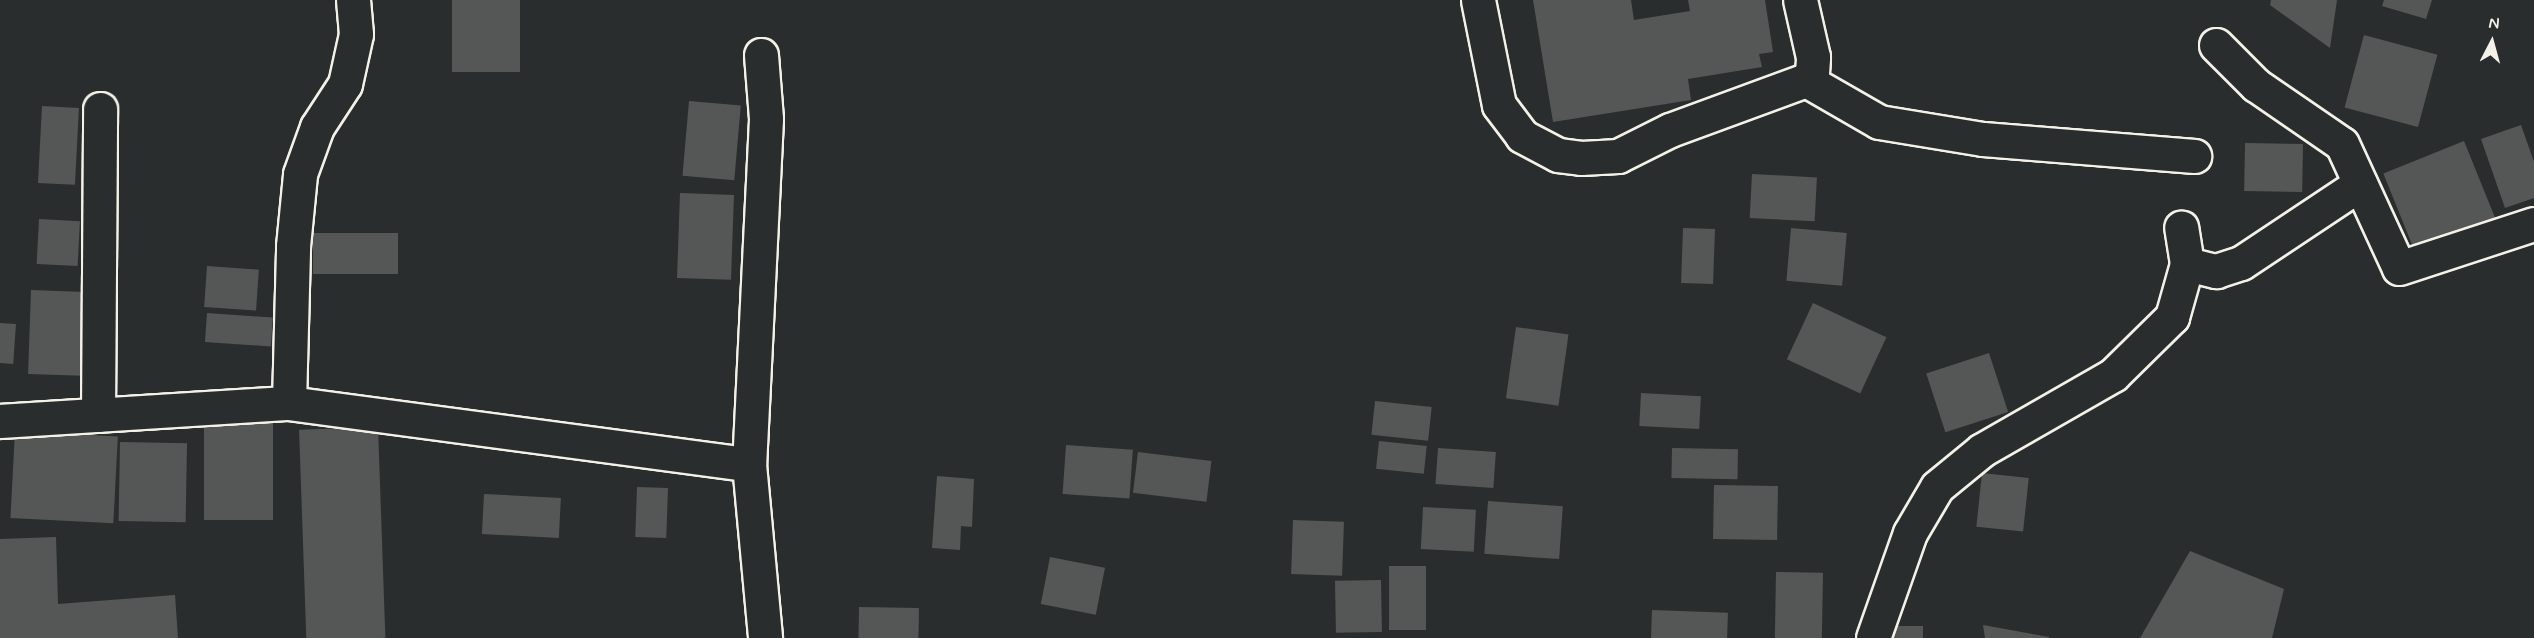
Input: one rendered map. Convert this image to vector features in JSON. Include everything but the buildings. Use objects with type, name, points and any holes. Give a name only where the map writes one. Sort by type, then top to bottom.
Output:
[{"type":"street","points":[[289,403],[293,246],[300,174],[317,127],[345,84],[356,34],[353,0]]},
{"type":"street","points":[[1478,0],[1499,105],[1522,135],[1558,155],[1618,156],[1670,130],[1806,80],[1812,73],[1813,57],[1800,0]]},
{"type":"street","points":[[2216,45],[2256,85],[2342,144],[2398,268],[2534,224]]},
{"type":"street","points":[[761,55],[766,119],[749,464],[765,638]]},
{"type":"street","points":[[1806,80],[1879,122],[1983,139],[2194,156]]},
{"type":"street","points":[[98,415],[100,109]]},
{"type":"street","points":[[2187,264],[2216,271],[2241,263],[2360,184]]},
{"type":"street","points":[[1873,638],[1910,533],[1937,487],[1982,450],[2121,368],[2172,318],[2187,264],[2181,227]]},
{"type":"street","points":[[0,421],[289,403],[749,464]]}]
